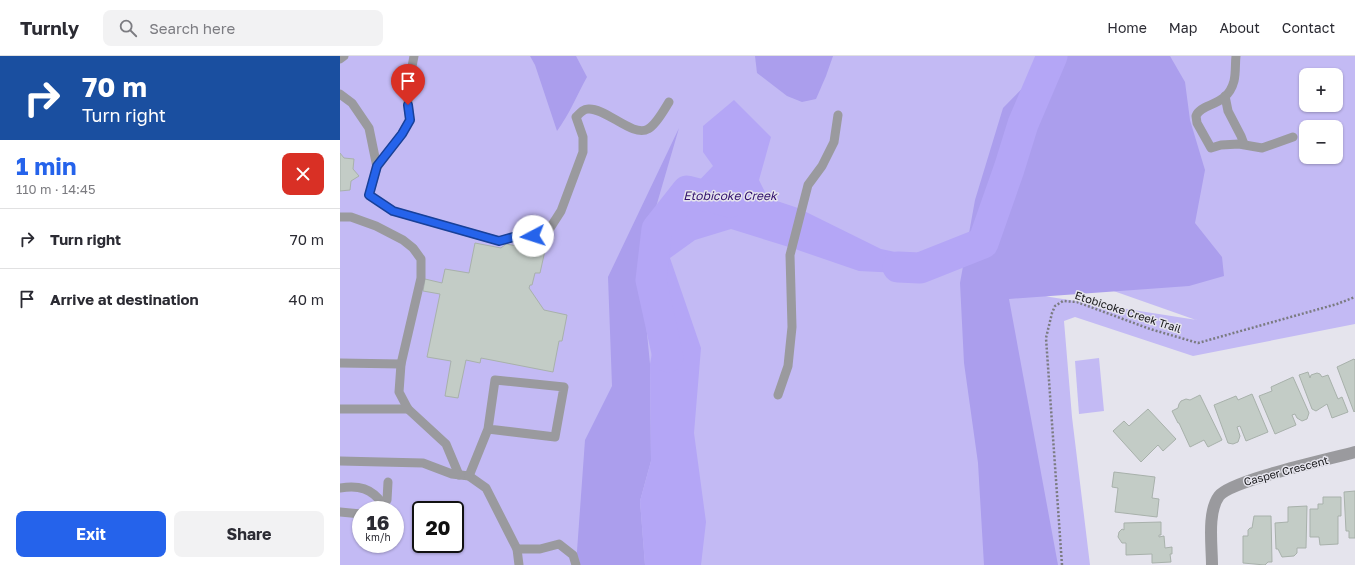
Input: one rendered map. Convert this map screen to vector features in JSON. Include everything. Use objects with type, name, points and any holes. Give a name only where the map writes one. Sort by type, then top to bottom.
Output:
[{"type":"street","name":"Casper Crescent","points":[[1212,565],[1212,514],[1219,497],[1223,492],[1244,482],[1355,452]]},
{"type":"lane","points":[[340,59],[344,56]]},
{"type":"lane","points":[[414,56],[408,88],[410,120],[402,134],[377,166],[369,195],[393,211],[499,241],[521,235],[545,236],[561,212],[583,152],[582,137],[576,117],[581,111],[589,108],[601,112],[638,131],[648,130],[669,102]]},
{"type":"lane","points":[[1236,56],[1234,82],[1229,93],[1216,104],[1199,110],[1196,116],[1197,123],[1211,148],[1221,145],[1244,144],[1262,148],[1293,137]]},
{"type":"lane","points":[[340,94],[352,103],[369,128],[377,166]]},
{"type":"lane","points":[[1225,96],[1228,111],[1244,144]]},
{"type":"lane","points":[[778,395],[788,366],[792,327],[790,255],[808,185],[822,166],[834,142],[838,115]]},
{"type":"lane","points":[[340,217],[350,217],[376,226],[403,240],[413,248],[421,259],[421,278],[401,364],[399,392],[408,409],[446,444],[459,475]]},
{"type":"lane","points":[[340,362],[401,364]]},
{"type":"lane","points":[[469,476],[488,429],[495,380],[564,387],[555,437],[488,429]]},
{"type":"lane","points":[[340,409],[408,409]]},
{"type":"lane","points":[[340,461],[423,463],[452,474],[469,476],[486,488],[517,549],[518,565]]},
{"type":"lane","points":[[386,501],[388,482]]},
{"type":"lane","points":[[340,488],[365,488],[377,496],[378,501]]},
{"type":"lane","points":[[340,512],[352,513]]},
{"type":"lane","points":[[517,549],[540,549],[559,544],[573,555],[576,565]]},
{"type":"path","name":"Etobicoke Creek Trail","points":[[1062,565],[1046,338],[1055,306],[1063,301],[1077,302],[1150,329],[1198,343],[1337,304],[1355,297]]},
{"type":"shaded area","points":[[340,56],[1355,56],[1355,324],[1193,356],[1075,317],[1064,321],[1072,417],[1090,565],[340,565]],"holes":[[[1054,270],[1195,320],[1050,297],[1019,290]]]},
{"type":"shaded area","points":[[530,56],[576,56],[587,77],[569,112],[557,131],[535,65]]},
{"type":"shaded area","points":[[755,56],[833,56],[816,99],[802,102],[787,96],[757,73]]},
{"type":"shaded area","points":[[1054,56],[1170,56],[1185,82],[1190,120],[1205,170],[1195,223],[1222,257],[1224,276],[1189,286],[1009,299],[1058,565],[984,565],[978,463],[964,363],[960,283],[975,200],[1003,108]]},
{"type":"shaded area","points":[[679,128],[640,262],[650,364],[651,461],[640,501],[645,565],[576,565],[585,440],[612,386],[608,277]]},
{"type":"shaded area","points":[[1099,358],[1104,411],[1079,414],[1075,361]]},
{"type":"water","name":"Etobicoke Creek","points":[[734,100],[771,137],[759,180],[768,198],[798,208],[881,249],[948,263],[899,273],[859,271],[731,229],[695,240],[670,258],[701,348],[694,433],[706,522],[701,565],[645,565],[640,501],[651,461],[650,364],[660,309],[656,239],[670,211],[713,166],[703,152],[703,126]]},
{"type":"building","points":[[340,153],[344,158],[354,159],[353,169],[359,176],[351,181],[350,190],[340,191]]},
{"type":"building","points":[[518,241],[546,246],[540,273],[535,273],[532,285],[530,285],[529,288],[544,310],[567,315],[562,341],[559,341],[553,372],[481,358],[480,363],[466,360],[458,398],[445,396],[451,361],[427,357],[440,294],[423,291],[425,279],[442,283],[445,269],[469,273],[475,243],[501,248],[506,244],[517,246]]},
{"type":"building","points":[[1354,359],[1355,411],[1354,412],[1337,367]]},
{"type":"building","points":[[1308,372],[1310,378],[1311,375],[1317,373],[1322,377],[1328,375],[1338,399],[1342,397],[1348,412],[1332,418],[1327,404],[1316,411],[1312,409],[1299,375]]},
{"type":"building","points":[[1293,377],[1309,413],[1307,419],[1302,421],[1297,418],[1295,414],[1292,415],[1296,425],[1275,434],[1259,396],[1272,391],[1271,387]]},
{"type":"building","points":[[1252,394],[1268,432],[1246,441],[1240,426],[1237,427],[1240,436],[1238,442],[1233,444],[1228,443],[1214,405],[1236,396],[1238,400]]},
{"type":"building","points":[[1200,395],[1222,440],[1208,447],[1204,440],[1190,447],[1172,411],[1178,408],[1181,401],[1186,399],[1190,400]]},
{"type":"building","points":[[1148,409],[1176,439],[1163,451],[1158,445],[1141,462],[1113,431],[1124,421],[1129,426]]},
{"type":"building","points":[[1114,472],[1155,477],[1152,498],[1159,499],[1157,517],[1115,512],[1118,488],[1112,487]]},
{"type":"building","points":[[1355,491],[1355,538],[1349,538],[1349,531],[1346,531],[1344,492]]},
{"type":"building","points":[[1323,497],[1341,497],[1341,516],[1338,516],[1338,544],[1320,545],[1319,537],[1310,537],[1310,509],[1318,509],[1318,504],[1323,504]]},
{"type":"building","points":[[1307,506],[1306,548],[1297,548],[1297,553],[1294,556],[1282,557],[1278,549],[1276,549],[1275,523],[1288,522],[1288,507]]},
{"type":"building","points":[[1254,516],[1271,516],[1272,562],[1268,562],[1265,565],[1243,563],[1243,536],[1248,536],[1248,530],[1252,528]]},
{"type":"building","points":[[1161,522],[1161,535],[1159,535],[1159,537],[1164,536],[1165,548],[1172,547],[1172,554],[1170,554],[1171,562],[1152,563],[1152,554],[1126,555],[1126,543],[1122,543],[1118,537],[1119,532],[1122,529],[1124,530],[1124,523]]},
{"type":"waterway","name":"Etobicoke Creek","points":[[898,267],[920,268],[983,243],[1023,124],[1052,56]]},
{"type":"waterway","name":"Etobicoke Creek","points":[[668,357],[651,280],[657,229],[687,191],[730,202]]},
{"type":"route","points":[[408,105],[410,120],[402,134],[377,166],[369,195],[393,211],[499,241],[521,235],[533,236]]}]
